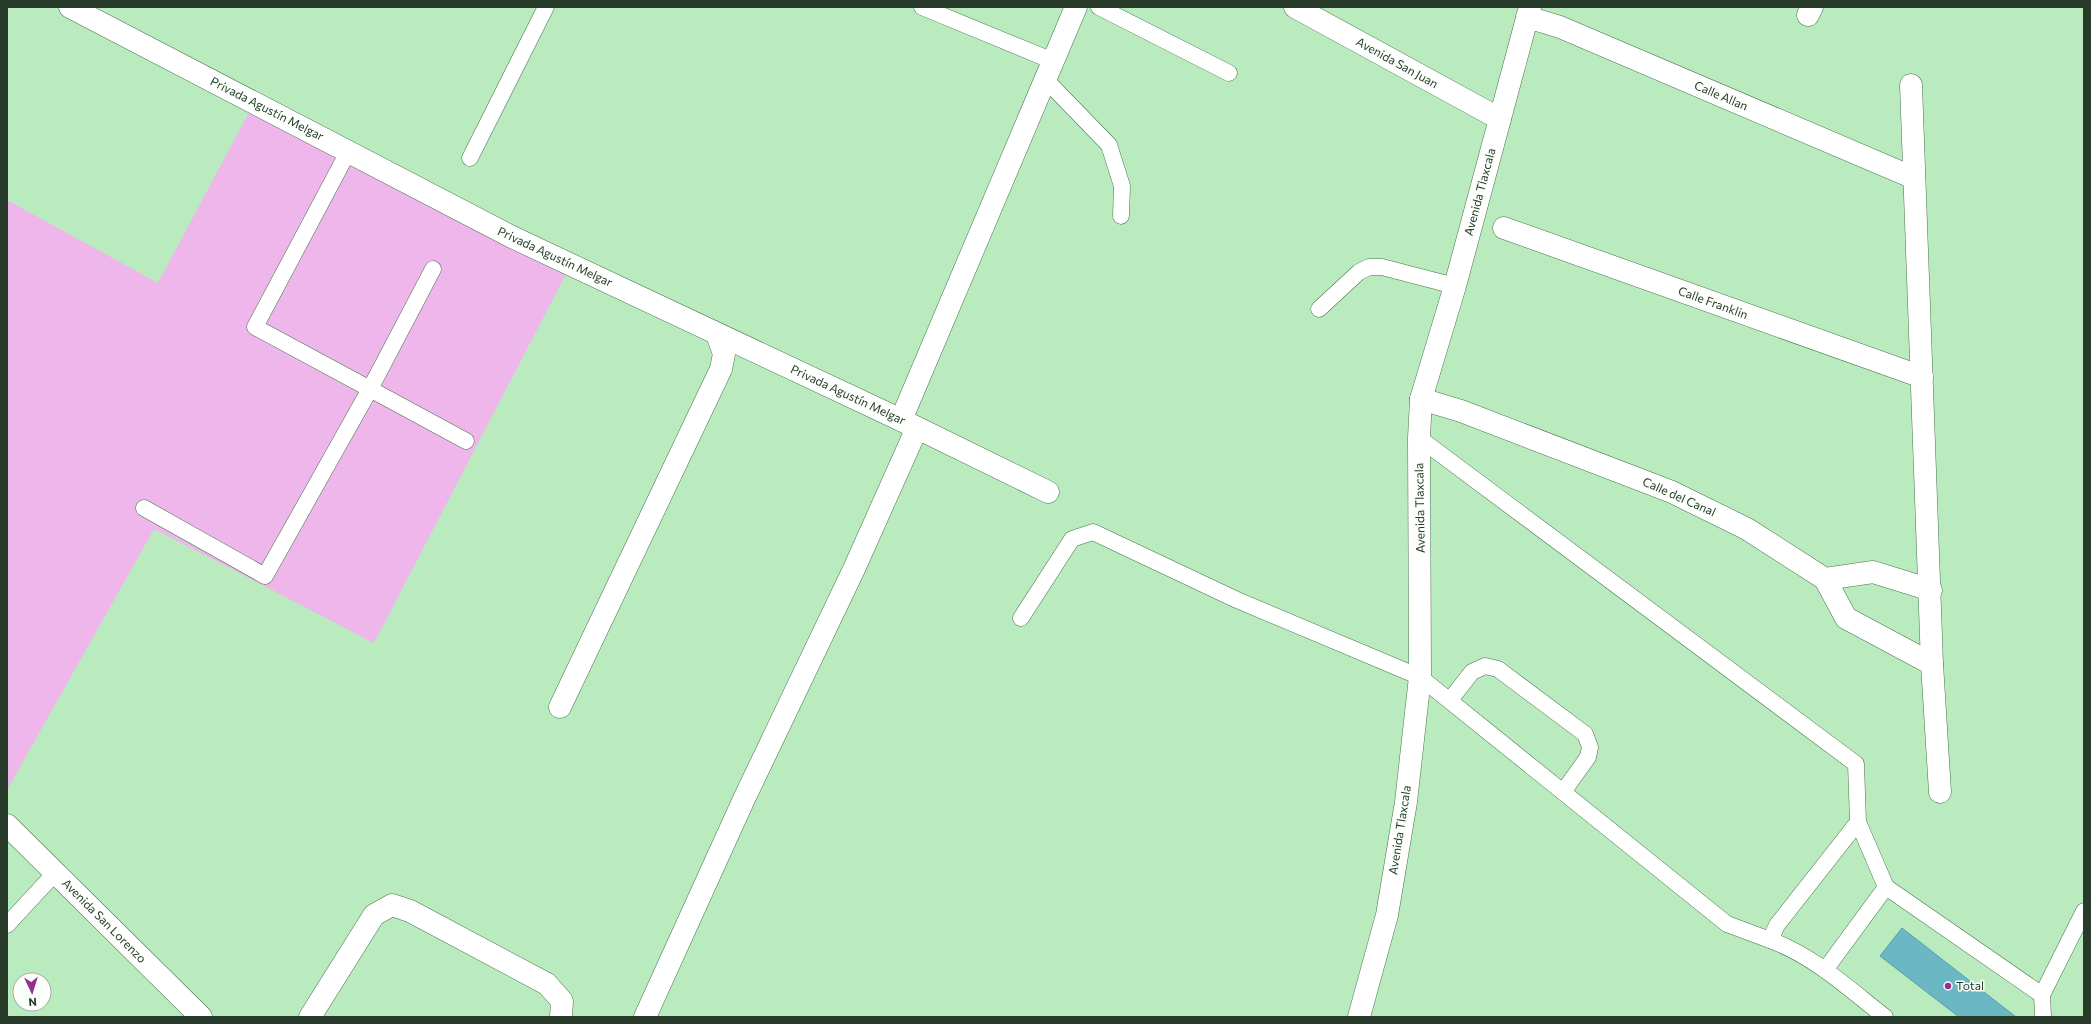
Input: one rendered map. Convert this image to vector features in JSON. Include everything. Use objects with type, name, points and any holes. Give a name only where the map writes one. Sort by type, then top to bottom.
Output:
[{"type":"street","name":"Privada Agustín Melgar","points":[[70,7],[512,237],[909,424],[1048,492]]},
{"type":"street","points":[[644,1017],[744,799],[854,569],[909,424],[1049,70],[1076,7]]},
{"type":"street","name":"Avenida San Juan","points":[[1295,7],[1500,119]]},
{"type":"street","name":"Avenida Tlaxcala","points":[[1360,1017],[1387,915],[1406,802],[1420,677],[1419,438],[1421,399],[1455,286],[1529,12]]},
{"type":"street","name":"Calle Allan","points":[[1529,12],[1567,30],[1914,178]]},
{"type":"street","points":[[1911,85],[1931,590],[1932,664],[1940,792]]},
{"type":"street","name":"Calle Franklin","points":[[1504,228],[1922,377]]},
{"type":"street","points":[[560,707],[721,369],[724,354],[717,334]]},
{"type":"street","name":"Calle del Canal","points":[[1421,399],[1461,411],[1672,492],[1747,529],[1825,579]]},
{"type":"street","points":[[1931,590],[1873,572],[1825,579],[1846,618],[1932,664]]},
{"type":"street","name":"Avenida San Lorenzo","points":[[7,825],[201,1017]]},
{"type":"street","points":[[310,1017],[374,915],[392,905],[410,911],[547,984],[562,1001],[561,1017]]},
{"type":"lane","points":[[470,158],[546,7]]},
{"type":"lane","points":[[922,7],[1049,70],[1109,145],[1122,186],[1121,216]]},
{"type":"lane","points":[[1099,7],[1229,73]]},
{"type":"lane","points":[[348,152],[255,327],[466,441]]},
{"type":"lane","points":[[1319,310],[1359,272],[1369,268],[1382,267],[1455,286]]},
{"type":"lane","points":[[144,508],[265,576],[370,388],[433,269]]},
{"type":"lane","points":[[1419,438],[1856,764],[1858,822],[1886,887],[2042,995]]},
{"type":"lane","points":[[1021,618],[1072,539],[1093,532],[1237,600],[1420,677],[1728,924],[1788,947],[1825,970],[1885,1017]]},
{"type":"lane","points":[[1450,700],[1472,672],[1485,666],[1498,669],[1585,734],[1590,747],[1588,757],[1563,792]]},
{"type":"lane","points":[[1770,940],[1777,925],[1858,822]]},
{"type":"lane","points":[[7,925],[55,873]]},
{"type":"lane","points":[[1825,970],[1886,887]]},
{"type":"lane","points":[[2043,1017],[2042,995],[2084,911]]},
{"type":"shaded area","points":[[249,112],[566,274],[374,643],[154,529],[7,790],[7,200],[158,283]]},
{"type":"building","name":"Total","points":[[1902,928],[2016,1017],[1959,1017],[1880,956]]},
{"type":"place","name":"Total","points":[[1948,986]]}]
